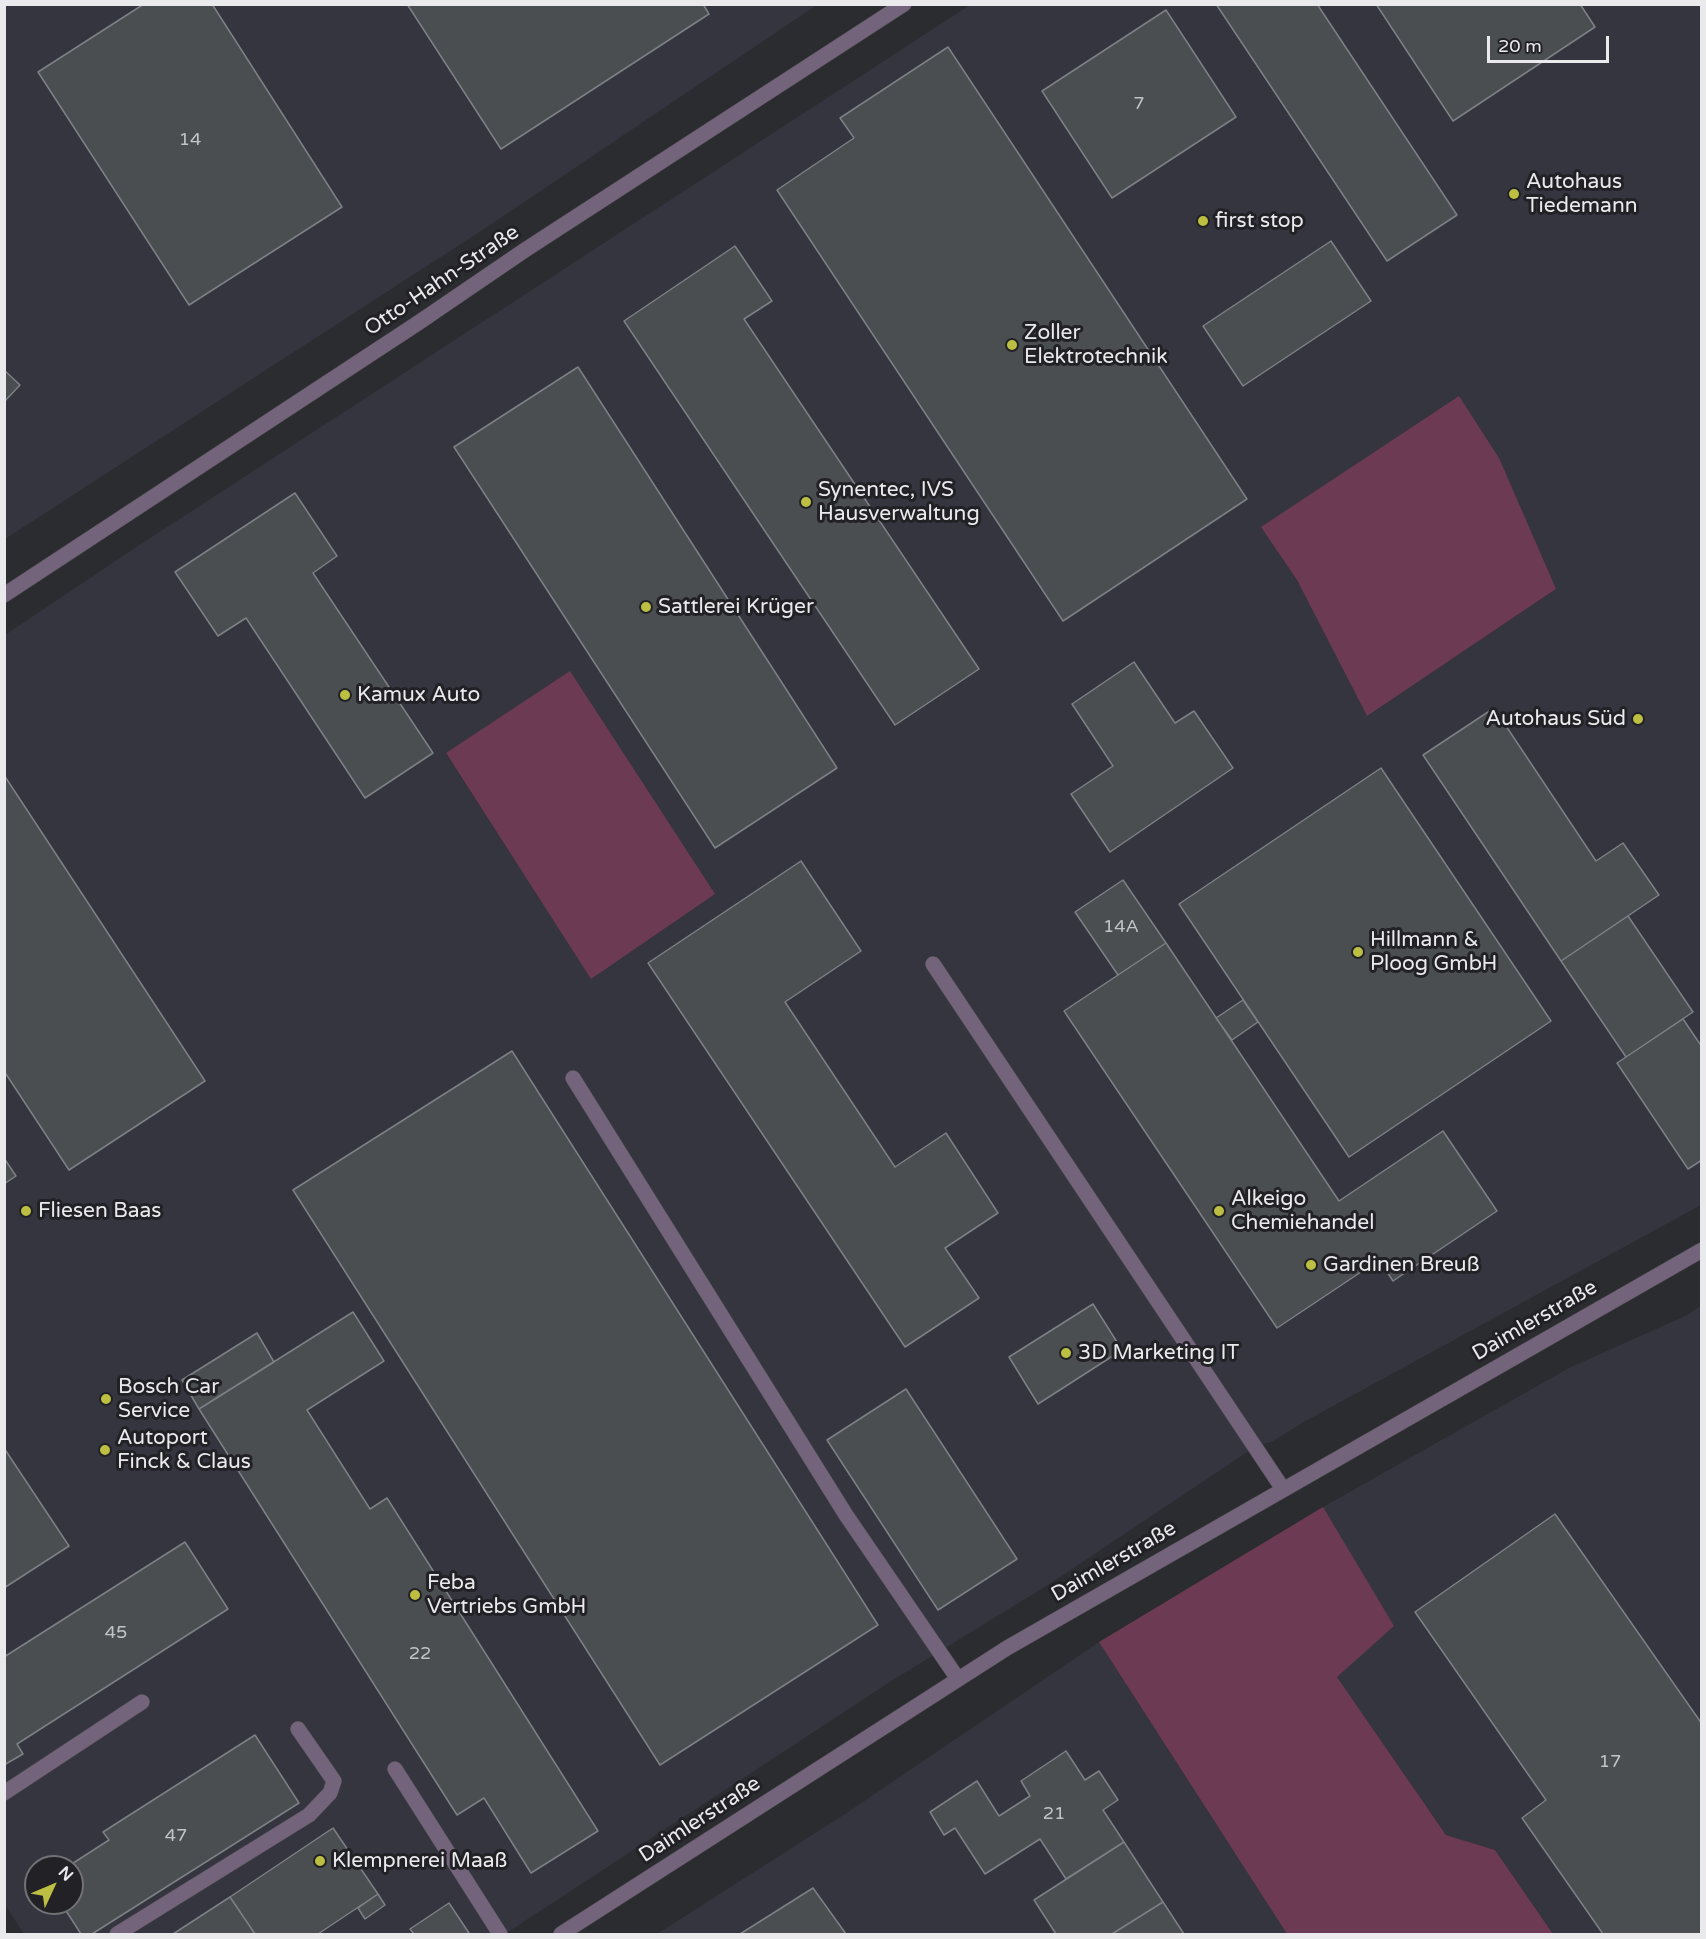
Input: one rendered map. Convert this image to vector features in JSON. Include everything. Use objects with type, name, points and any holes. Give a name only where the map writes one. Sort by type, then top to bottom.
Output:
[{"type":"street","name":"Otto-Hahn-Straße","points":[[4,596],[525,250],[904,4]]},
{"type":"street","points":[[933,964],[1283,1489]]},
{"type":"street","points":[[573,1078],[846,1515],[958,1679]]},
{"type":"street","name":"Daimlerstraße","points":[[561,1935],[1007,1648],[1701,1250]]},
{"type":"street","points":[[4,1793],[142,1702]]},
{"type":"street","points":[[117,1935],[309,1815],[330,1793],[334,1781],[298,1729]]},
{"type":"street","points":[[395,1768],[500,1935]]},
{"type":"shaded area","points":[[5,5],[817,5],[484,229],[5,539]]},
{"type":"shaded area","points":[[970,5],[1701,5],[1701,1205],[1273,1441],[1255,1447],[1051,1583],[893,1680],[505,1934],[24,1934],[5,1905],[5,635],[141,544]],"holes":[[[1262,527],[1556,589],[1367,716],[1297,580]],[[446,754],[715,894],[591,978]]]},
{"type":"shaded area","points":[[1459,396],[1499,458],[1556,589],[1367,716],[1297,580],[1261,527]]},
{"type":"shaded area","points":[[570,671],[715,894],[591,979],[446,753]]},
{"type":"shaded area","points":[[1701,1306],[1701,1934],[1553,1934],[1495,1850],[1446,1835],[1337,1677],[1323,1507],[1569,1368],[1685,1316]]},
{"type":"shaded area","points":[[1323,1507],[1394,1626],[1337,1677],[1446,1835],[1495,1850],[1553,1934],[1287,1934],[1099,1642]]},
{"type":"shaded area","points":[[1099,1642],[1287,1934],[657,1934],[848,1812]]},
{"type":"building","points":[[144,4],[212,4],[342,207],[189,305],[38,72]]},
{"type":"building","points":[[407,4],[703,4],[709,14],[501,149]]},
{"type":"building","points":[[1216,4],[1317,4],[1457,215],[1387,261]]},
{"type":"building","points":[[1376,4],[1580,4],[1595,27],[1453,121]]},
{"type":"building","points":[[1166,10],[1236,117],[1112,198],[1042,91]]},
{"type":"building","name":"Zoller Elektrotechnik","points":[[948,47],[1247,499],[1063,621],[777,190],[854,138],[840,118]]},
{"type":"building","points":[[1331,241],[1371,301],[1243,386],[1203,326]]},
{"type":"building","name":"Synentec, IVS Hausverwaltung","points":[[735,246],[772,301],[744,319],[979,669],[895,725],[624,321]]},
{"type":"building","name":"Sattlerei Krüger","points":[[578,367],[837,768],[715,848],[454,447]]},
{"type":"building","points":[[4,370],[20,385],[4,402]]},
{"type":"building","name":"Kamux Auto","points":[[295,493],[337,556],[313,573],[433,753],[365,798],[246,618],[218,636],[175,572]]},
{"type":"building","points":[[1134,662],[1175,723],[1194,711],[1233,768],[1110,852],[1071,794],[1113,766],[1072,704]]},
{"type":"building","points":[[1494,708],[1596,861],[1623,843],[1659,895],[1561,961],[1423,755]]},
{"type":"building","name":"Hillmann & Ploog GmbH","points":[[1381,768],[1551,1021],[1349,1157],[1179,904]]},
{"type":"building","points":[[4,775],[205,1081],[69,1170],[4,1071]]},
{"type":"building","points":[[801,861],[861,951],[785,1002],[895,1167],[946,1133],[998,1213],[945,1248],[979,1298],[905,1347],[648,963]]},
{"type":"building","points":[[1123,880],[1166,943],[1118,975],[1075,912]]},
{"type":"building","points":[[1628,916],[1693,1012],[1626,1057],[1561,961]]},
{"type":"building","points":[[1166,943],[1339,1201],[1443,1131],[1497,1211],[1393,1281],[1379,1260],[1277,1328],[1064,1011]]},
{"type":"building","points":[[1243,1000],[1258,1022],[1232,1040],[1216,1018]]},
{"type":"building","points":[[1683,1019],[1702,1047],[1702,1160],[1688,1169],[1617,1063]]},
{"type":"building","points":[[512,1051],[878,1625],[660,1765],[293,1190]]},
{"type":"building","points":[[4,1158],[16,1176],[4,1184]]},
{"type":"building","name":"3D Marketing IT","points":[[1093,1304],[1122,1350],[1038,1404],[1009,1357]]},
{"type":"building","points":[[353,1312],[384,1361],[307,1410],[370,1509],[387,1498],[598,1831],[531,1873],[484,1798],[457,1815],[199,1409]]},
{"type":"building","points":[[257,1333],[274,1362],[199,1409],[182,1380]]},
{"type":"building","points":[[906,1389],[1017,1559],[938,1610],[827,1440]]},
{"type":"building","points":[[4,1448],[69,1546],[4,1588]]},
{"type":"building","points":[[1555,1514],[1702,1724],[1702,1934],[1603,1934],[1522,1818],[1546,1800],[1415,1612]]},
{"type":"building","points":[[185,1542],[228,1609],[17,1744],[23,1754],[4,1765],[4,1657]]},
{"type":"building","points":[[255,1735],[299,1803],[92,1934],[81,1934],[69,1915],[84,1915],[84,1856],[109,1840],[103,1832]]},
{"type":"building","points":[[1066,1751],[1085,1780],[1099,1771],[1118,1800],[1103,1810],[1124,1842],[1066,1879],[1040,1839],[985,1874],[955,1828],[944,1835],[930,1812],[977,1781],[999,1816],[1030,1796],[1021,1781]]},
{"type":"building","name":"Klempnerei Maaß","points":[[333,1828],[378,1894],[318,1934],[255,1934],[230,1897]]},
{"type":"building","points":[[1124,1842],[1163,1902],[1112,1934],[1056,1934],[1034,1900]]},
{"type":"building","points":[[813,1888],[846,1934],[740,1934]]},
{"type":"building","points":[[378,1894],[385,1905],[365,1919],[358,1908]]},
{"type":"building","points":[[230,1897],[255,1934],[173,1934]]},
{"type":"building","points":[[1163,1902],[1184,1934],[1112,1934]]},
{"type":"building","points":[[449,1903],[469,1933],[414,1934],[410,1929]]},
{"type":"place","name":"Autohaus Tiedemann","points":[[1514,194]]},
{"type":"place","name":"first stop","points":[[1203,221]]},
{"type":"place","name":"Zoller Elektrotechnik","points":[[1012,345]]},
{"type":"place","name":"Synentec, IVS Hausverwaltung","points":[[806,502]]},
{"type":"place","name":"Sattlerei Krüger","points":[[646,607]]},
{"type":"place","name":"Kamux Auto","points":[[345,695]]},
{"type":"place","name":"Autohaus Süd","points":[[1638,719]]},
{"type":"place","name":"Hillmann & Ploog GmbH","points":[[1358,952]]},
{"type":"place","name":"Fliesen Baas","points":[[26,1211]]},
{"type":"place","name":"Alkeigo Chemiehandel","points":[[1219,1211]]},
{"type":"place","name":"Gardinen Breuß","points":[[1311,1265]]},
{"type":"place","name":"3D Marketing IT","points":[[1066,1353]]},
{"type":"place","name":"Bosch Car Service","points":[[106,1399]]},
{"type":"place","name":"Autoport Finck & Claus","points":[[105,1450]]},
{"type":"place","name":"Feba Vertriebs GmbH","points":[[415,1595]]},
{"type":"place","name":"Klempnerei Maaß","points":[[320,1861]]}]
